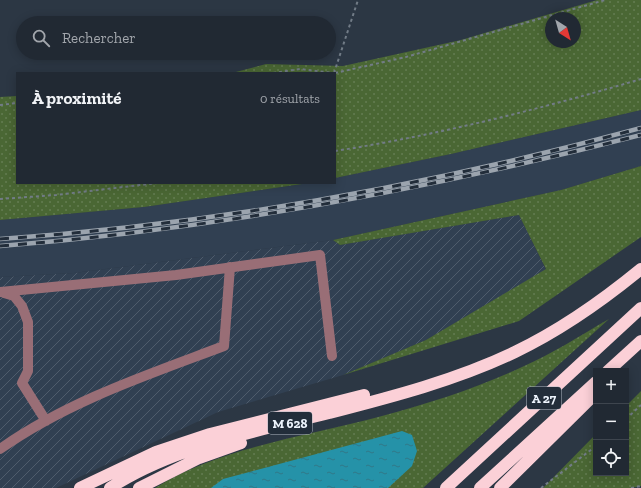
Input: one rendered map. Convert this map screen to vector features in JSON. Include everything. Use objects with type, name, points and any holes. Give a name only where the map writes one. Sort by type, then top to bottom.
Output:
[{"type":"highway","points":[[80,488],[156,452],[210,434],[474,369],[516,352],[569,322],[597,303],[641,269]]},
{"type":"highway","name":"A 27","points":[[446,488],[641,308]]},
{"type":"highway","points":[[611,368],[641,341]]},
{"type":"highway","points":[[621,368],[641,349]]},
{"type":"highway","name":"M 628","points":[[110,488],[134,474],[166,460],[202,447],[378,399],[474,369]]},
{"type":"highway","name":"M 628","points":[[139,488],[199,458],[263,437],[361,412],[420,392],[474,369]]},
{"type":"highway","name":"A 27","points":[[480,488],[593,385]]},
{"type":"highway","points":[[500,488],[593,396]]},
{"type":"lane","points":[[0,292],[176,275],[320,255],[332,356]]},
{"type":"lane","points":[[0,449],[46,421],[112,388],[224,346],[230,267]]},
{"type":"lane","points":[[0,292],[14,296],[22,306],[28,322],[28,372],[22,383],[46,421]]},
{"type":"path","points":[[334,72],[358,0]]},
{"type":"path","points":[[336,73],[406,57],[605,0]]},
{"type":"path","points":[[280,72],[300,69],[326,72]]},
{"type":"path","points":[[336,151],[438,132],[597,92],[641,79]]},
{"type":"path","points":[[0,105],[16,103]]},
{"type":"path","points":[[0,199],[56,195],[149,184]]},
{"type":"path","points":[[629,416],[641,406]]},
{"type":"path","points":[[541,488],[593,448]]},
{"type":"path","points":[[631,488],[641,486]]},
{"type":"shaded area","points":[[641,110],[641,166],[561,190],[333,240],[74,273],[0,277],[0,220],[144,207],[302,184],[336,184],[336,178],[451,154]]},
{"type":"shaded area","points":[[519,215],[546,270],[426,340],[343,375],[218,412],[56,488],[0,488],[0,277],[74,273],[333,240],[340,245]]},
{"type":"green space","points":[[597,0],[641,0],[641,110],[451,154],[336,178],[336,72],[236,72],[266,64],[343,66],[461,40],[545,15],[545,48],[581,48],[581,12],[556,12]]},
{"type":"green space","points":[[16,96],[16,184],[302,184],[144,207],[0,220],[0,97]]},
{"type":"green space","points":[[641,166],[641,237],[519,321],[343,375],[426,340],[546,269],[519,215],[340,245],[333,240],[561,190]]},
{"type":"green space","points":[[609,319],[423,488],[155,488],[180,474],[236,452],[382,416],[471,388],[533,362]]},
{"type":"green space","points":[[641,391],[641,486],[631,488],[543,488],[593,437],[593,476],[629,476],[629,403]]},
{"type":"water","points":[[402,431],[412,435],[417,451],[412,466],[388,488],[211,488],[223,479]]},
{"type":"railway","points":[[0,239],[162,223],[323,199],[483,167],[562,149],[641,128]]},
{"type":"railway","points":[[0,246],[81,239],[243,218],[482,173],[641,135]]}]
